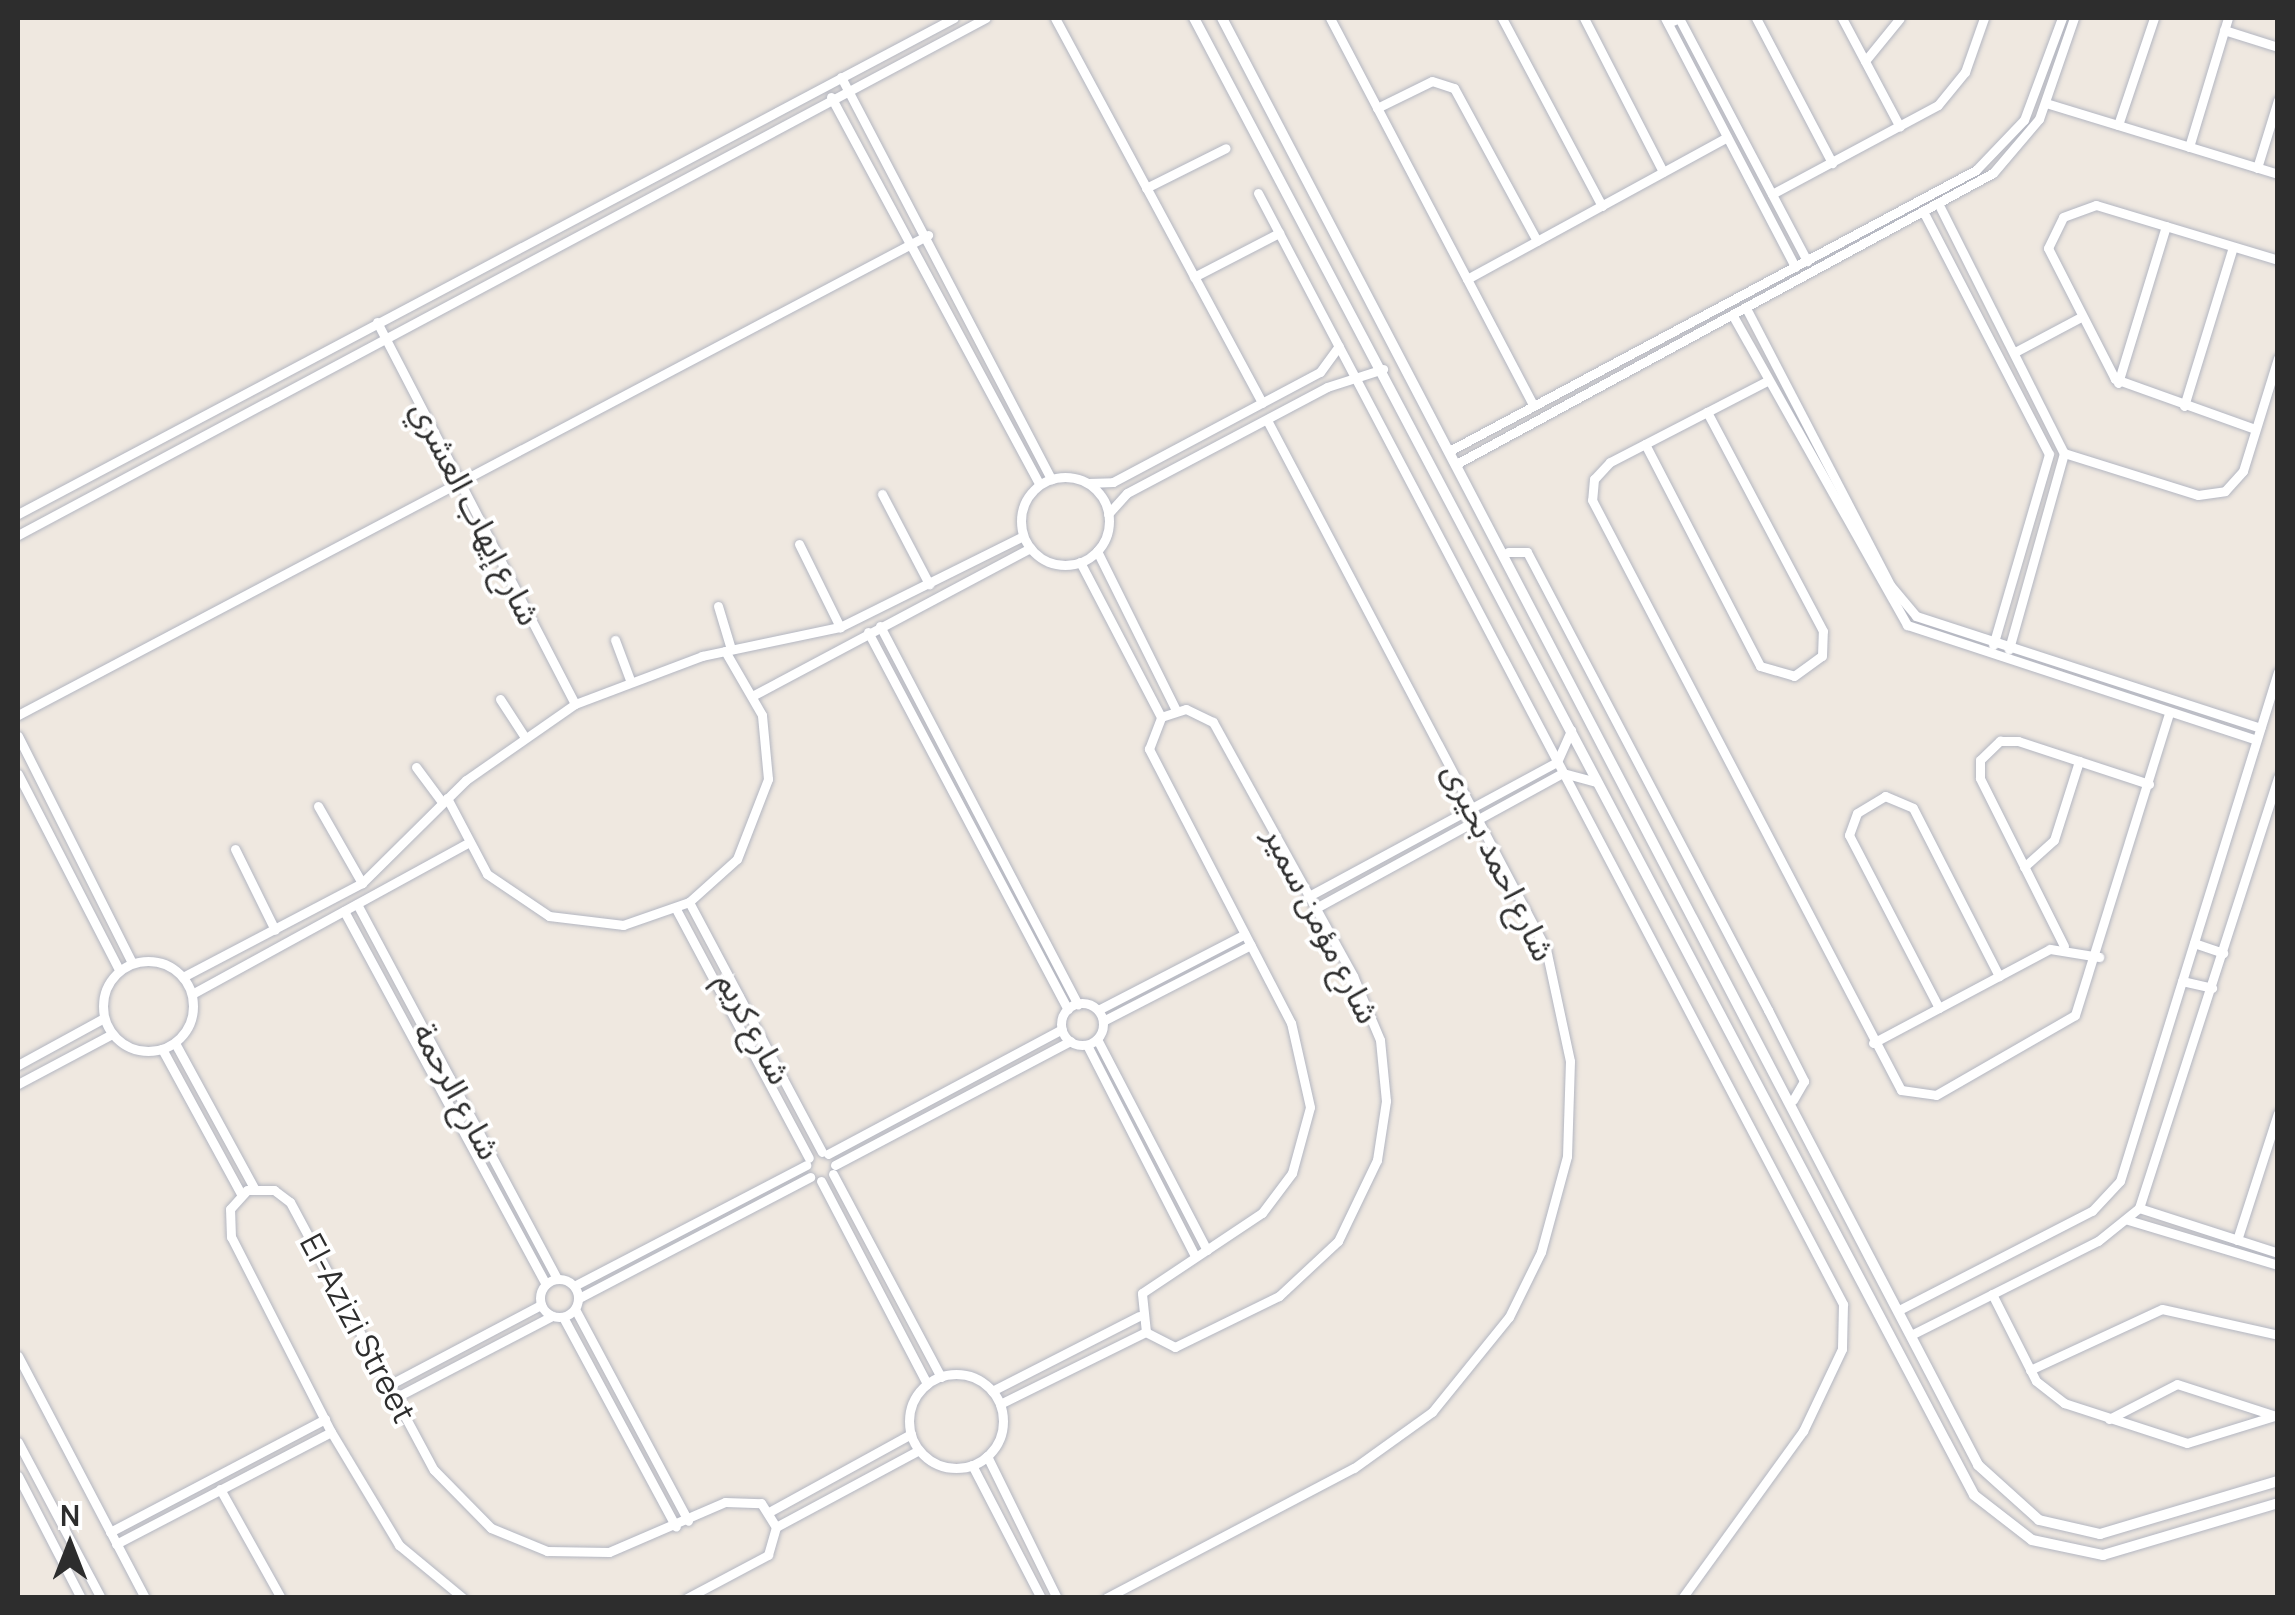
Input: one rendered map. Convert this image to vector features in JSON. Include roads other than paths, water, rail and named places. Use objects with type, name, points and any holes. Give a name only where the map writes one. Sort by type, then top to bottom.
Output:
[{"type":"street","points":[[18,514],[954,18]]},
{"type":"street","points":[[18,535],[986,18]]},
{"type":"street","points":[[1055,18],[1262,404]]},
{"type":"street","points":[[1194,18],[1542,666],[1961,1474],[2010,1528],[2055,1549],[2103,1555],[2278,1504]]},
{"type":"street","points":[[1222,18],[1562,655],[1978,1465],[2040,1520],[2121,1532],[2278,1481]]},
{"type":"street","points":[[1330,18],[1534,406]]},
{"type":"street","points":[[1502,18],[1602,206]]},
{"type":"street","points":[[1584,18],[1663,172]]},
{"type":"street","points":[[1796,267],[1666,20],[1679,18],[1807,261]]},
{"type":"street","points":[[1756,18],[1832,162]]},
{"type":"street","points":[[1842,18],[1900,127]]},
{"type":"street","points":[[1866,61],[1900,18]]},
{"type":"street","points":[[1772,194],[1900,127],[1958,84],[1984,18]]},
{"type":"street","points":[[1454,449],[1807,261],[2003,148],[2032,105],[2062,18]]},
{"type":"street","points":[[1460,462],[1939,205],[2007,161],[2046,103],[2074,18]]},
{"type":"street","points":[[2118,125],[2154,18]]},
{"type":"street","points":[[2189,147],[2228,18]]},
{"type":"street","points":[[2224,30],[2278,46]]},
{"type":"street","points":[[840,78],[928,236],[1050,479]]},
{"type":"street","points":[[1377,108],[1432,81],[1454,88],[1537,241]]},
{"type":"street","points":[[825,86],[914,242],[1039,484]]},
{"type":"street","points":[[2258,168],[2278,100]]},
{"type":"street","points":[[2046,103],[2278,174]]},
{"type":"street","points":[[1467,280],[1727,137]]},
{"type":"street","points":[[1146,188],[1226,148]]},
{"type":"street","points":[[1258,193],[1846,1318],[1842,1348],[1802,1431],[1682,1598]]},
{"type":"street","points":[[1939,205],[2064,453],[2010,650]]},
{"type":"street","points":[[2256,429],[2118,382],[2050,260],[2063,217],[2096,205],[2278,260]]},
{"type":"street","points":[[1924,213],[2049,454],[1993,644]]},
{"type":"street","points":[[2118,382],[2166,226]]},
{"type":"street","points":[[1194,277],[1278,232]]},
{"type":"street","points":[[18,715],[928,236]]},
{"type":"street","points":[[2184,406],[2233,246]]},
{"type":"street","points":[[1341,294],[1364,282]]},
{"type":"street","points":[[1746,308],[1896,595],[1933,626],[2260,728]]},
{"type":"street","points":[[1733,316],[1907,625],[2256,740]]},
{"type":"street","points":[[2015,352],[2079,318]]},
{"type":"street","name":"شارع إيهاب العشري","points":[[377,322],[575,704]]},
{"type":"street","points":[[1338,346],[1326,369],[1114,482],[1050,479],[1039,484],[1024,502],[1023,536],[1030,548],[1053,563],[1080,562],[1097,551],[1108,514],[1128,492],[1334,383],[1358,382],[1383,369]]},
{"type":"street","points":[[2064,453],[2207,496],[2238,479],[2278,358]]},
{"type":"street","points":[[1768,381],[1601,469],[1592,500],[1901,1090],[1936,1095],[2067,1023],[2099,957],[2169,713]]},
{"type":"street","points":[[1646,444],[1760,666],[1794,676],[1822,656],[1823,631],[1707,412]]},
{"type":"street","name":"شارع احمد بحيرى","points":[[1106,1598],[1394,1445],[1481,1360],[1541,1252],[1567,1156],[1570,1060],[1546,950],[1268,420]]},
{"type":"street","points":[[1088,483],[1108,514]]},
{"type":"street","points":[[882,494],[929,584]]},
{"type":"street","points":[[183,977],[362,883],[444,800],[524,736],[575,704],[630,680],[728,650],[840,627],[1023,536]]},
{"type":"street","points":[[798,544],[840,627]]},
{"type":"street","points":[[754,695],[1030,548]]},
{"type":"street","points":[[1000,1404],[1146,1332],[1139,1316],[1149,1284],[1207,1250],[1274,1199],[1307,1128],[1308,1066],[1251,945],[1153,760],[1150,737],[1161,717],[1176,710],[1097,551]]},
{"type":"street","points":[[1508,552],[1527,552],[1768,1010],[1804,1081],[1792,1100]]},
{"type":"street","points":[[1080,562],[1161,717]]},
{"type":"street","points":[[416,767],[444,800],[466,844],[516,899],[567,922],[622,925],[676,909],[723,876],[758,822],[769,758],[754,695],[728,650],[718,606]]},
{"type":"street","points":[[880,626],[1078,1004]]},
{"type":"street","points":[[574,1286],[1062,1028],[1068,1009],[868,632]]},
{"type":"street","points":[[615,640],[630,680]]},
{"type":"street","points":[[1542,666],[1562,655]]},
{"type":"street","points":[[1899,1310],[2112,1192],[2278,672]]},
{"type":"street","points":[[500,699],[524,736]]},
{"type":"street","name":"شارع مؤمن سمير","points":[[1146,1332],[1186,1346],[1280,1296],[1338,1240],[1363,1196],[1383,1132],[1380,1040],[1316,908],[1213,722],[1176,710]]},
{"type":"street","points":[[1309,896],[1557,762],[1572,726]]},
{"type":"street","points":[[18,736],[132,963]]},
{"type":"street","points":[[2064,946],[1980,778],[1980,760],[2008,740],[2149,784]]},
{"type":"street","points":[[2024,867],[2054,840],[2079,762]]},
{"type":"street","points":[[1316,908],[1563,773],[1605,787]]},
{"type":"street","points":[[18,774],[119,970]]},
{"type":"street","points":[[1911,1335],[2128,1220],[2139,1208],[2278,777]]},
{"type":"street","points":[[1939,1008],[1849,835],[1857,813],[1886,796],[1913,808],[1999,976]]},
{"type":"street","points":[[318,806],[362,883]]},
{"type":"street","points":[[192,994],[466,844]]},
{"type":"street","points":[[235,850],[276,930]]},
{"type":"street","name":"شارع كريم","points":[[688,902],[941,1377]]},
{"type":"street","name":"شارع الرحمة","points":[[357,904],[557,1279]]},
{"type":"street","name":"شارع كريم","points":[[676,909],[808,1162],[810,1176]]},
{"type":"street","name":"شارع الرحمة","points":[[344,911],[546,1284]]},
{"type":"street","points":[[1068,1009],[1078,1004],[1098,1010],[1245,934]]},
{"type":"street","points":[[2194,943],[2223,953]]},
{"type":"street","points":[[1092,1042],[1103,1021],[1251,945]]},
{"type":"street","points":[[1873,1043],[2064,946],[2099,957]]},
{"type":"street","points":[[132,963],[166,964],[183,977],[192,994],[192,1016],[174,1042],[162,1049],[135,1050],[112,1034],[104,1018],[102,997],[119,970],[132,963]]},
{"type":"street","points":[[710,977],[724,971]]},
{"type":"street","points":[[2182,981],[2212,988]]},
{"type":"street","points":[[1722,1014],[1742,1002]]},
{"type":"street","points":[[1098,1010],[1103,1021]]},
{"type":"street","points":[[18,1065],[104,1018]]},
{"type":"street","points":[[1062,1028],[1070,1041]]},
{"type":"street","points":[[18,1084],[112,1034]]},
{"type":"street","points":[[821,1182],[834,1170],[1070,1041],[1092,1042]]},
{"type":"street","points":[[174,1042],[254,1188],[241,1194],[230,1209],[232,1236],[324,1418],[399,1545],[463,1598]]},
{"type":"street","points":[[1092,1042],[1207,1250]]},
{"type":"street","points":[[1092,1042],[1195,1256]]},
{"type":"street","points":[[162,1049],[241,1194]]},
{"type":"street","points":[[2237,1240],[2278,1113]]},
{"type":"street","points":[[2263,1160],[2278,1164]]},
{"type":"street","points":[[395,1398],[552,1316],[563,1317],[577,1304],[810,1176],[821,1182],[927,1384]]},
{"type":"street","name":"El-Azizi Street","points":[[254,1188],[290,1202],[445,1486],[508,1538],[588,1554],[676,1528],[737,1498],[770,1512]]},
{"type":"street","points":[[1829,1216],[1846,1207]]},
{"type":"street","points":[[2139,1208],[2278,1253]]},
{"type":"street","points":[[2128,1220],[2278,1265]]},
{"type":"street","points":[[388,1385],[541,1305],[546,1284],[557,1279],[574,1286]]},
{"type":"street","points":[[574,1286],[577,1304],[688,1521]]},
{"type":"street","points":[[1992,1294],[2030,1370],[2054,1397],[2187,1443],[2277,1415]]},
{"type":"street","points":[[541,1305],[552,1316]]},
{"type":"street","points":[[2030,1370],[2162,1309],[2278,1336]]},
{"type":"street","points":[[992,1391],[1139,1316]]},
{"type":"street","points":[[563,1317],[676,1528]]},
{"type":"street","points":[[18,1356],[145,1598]]},
{"type":"street","points":[[969,1376],[992,1391],[1000,1404],[1002,1432],[987,1456],[972,1465],[937,1464],[919,1450],[911,1434],[912,1406],[927,1384],[941,1377],[969,1376]]},
{"type":"street","points":[[2109,1419],[2177,1384],[2277,1415]]},
{"type":"street","points":[[110,1532],[324,1418]]},
{"type":"street","points":[[116,1544],[332,1432]]},
{"type":"street","points":[[776,1527],[770,1512],[911,1434]]},
{"type":"street","points":[[18,1442],[101,1598]]},
{"type":"street","points":[[687,1598],[760,1562],[776,1527],[919,1450]]},
{"type":"street","points":[[987,1456],[1057,1598]]},
{"type":"street","points":[[972,1465],[1040,1598]]},
{"type":"street","points":[[18,1476],[81,1598]]},
{"type":"street","points":[[220,1489],[281,1598]]},
{"type":"street","points":[[2224,1500],[2230,1520]]},
{"type":"street","points":[[59,1558],[75,1550]]}]
